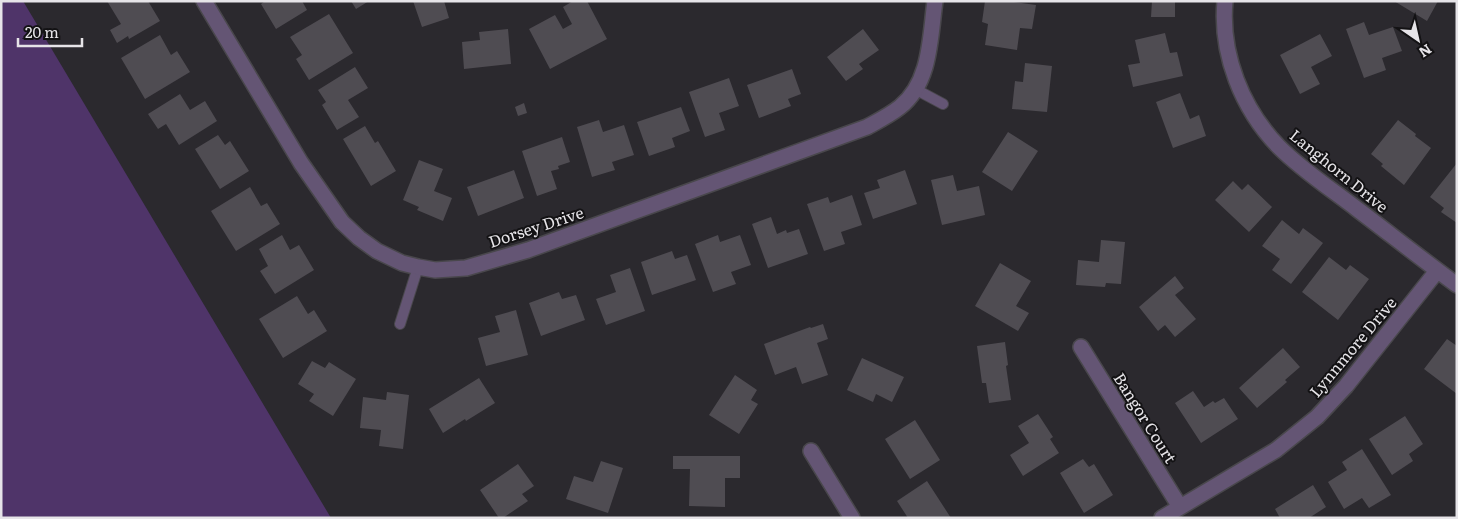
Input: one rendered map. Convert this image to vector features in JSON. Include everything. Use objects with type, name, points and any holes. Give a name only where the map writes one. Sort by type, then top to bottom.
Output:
[{"type":"street","name":"Dorsey Drive","points":[[204,1],[301,163],[342,222],[358,238],[377,251],[402,263],[435,270],[466,268],[537,247],[867,128],[902,106],[916,89],[924,72],[928,54],[935,1]]},
{"type":"street","name":"Langhorn Drive","points":[[1225,1],[1224,32],[1227,50],[1238,85],[1255,117],[1279,146],[1306,169],[1457,285]]},
{"type":"street","name":"Lynnmore Drive","points":[[1162,518],[1276,450],[1317,417],[1346,386],[1437,270]]},
{"type":"street","name":"Bangor Court","points":[[1081,347],[1180,507]]},
{"type":"street","points":[[811,451],[852,518]]},
{"type":"lane","points":[[916,89],[943,104]]},
{"type":"lane","points":[[400,324],[418,267]]},
{"type":"shaded area","points":[[1,1],[23,1],[331,518],[1,518]]},
{"type":"building","points":[[107,1],[148,1],[160,21],[129,39],[128,36],[117,43],[110,30],[121,24]]},
{"type":"building","points":[[265,1],[302,1],[307,10],[276,29],[261,4]]},
{"type":"building","points":[[351,1],[369,1],[356,9]]},
{"type":"building","points":[[413,1],[444,1],[449,18],[422,27]]},
{"type":"building","points":[[573,1],[587,1],[607,39],[550,69],[529,29],[555,15],[563,29],[572,24],[563,7]]},
{"type":"building","points":[[985,1],[1006,1],[1036,5],[1032,29],[1020,28],[1017,50],[985,45],[988,24],[982,22]]},
{"type":"building","points":[[1152,1],[1175,1],[1175,17],[1151,17]]},
{"type":"building","points":[[1394,1],[1438,1],[1427,21]]},
{"type":"building","points":[[329,14],[353,53],[309,80],[296,59],[302,55],[290,37]]},
{"type":"building","points":[[1364,22],[1369,35],[1393,27],[1402,51],[1382,58],[1386,70],[1364,78],[1346,29]]},
{"type":"building","points":[[508,29],[511,64],[464,69],[462,42],[480,40],[479,32]]},
{"type":"building","points":[[863,29],[879,50],[859,64],[863,69],[846,81],[827,57]]},
{"type":"building","points":[[1165,33],[1170,53],[1177,52],[1183,76],[1133,87],[1128,65],[1140,63],[1135,40]]},
{"type":"building","points":[[1320,34],[1332,56],[1311,67],[1320,84],[1300,94],[1280,55]]},
{"type":"building","points":[[160,35],[171,55],[177,51],[190,72],[145,99],[121,58]]},
{"type":"building","points":[[1025,63],[1052,66],[1047,112],[1012,109],[1015,81],[1023,82]]},
{"type":"building","points":[[355,67],[368,88],[348,100],[359,117],[337,130],[322,105],[326,102],[318,90]]},
{"type":"building","points":[[792,69],[801,94],[788,99],[791,106],[759,118],[747,85]]},
{"type":"building","points":[[729,78],[739,106],[719,113],[725,130],[705,137],[689,92]]},
{"type":"building","points":[[1180,93],[1190,119],[1199,115],[1206,136],[1173,148],[1156,102]]},
{"type":"building","points":[[180,94],[190,110],[205,101],[217,121],[179,145],[166,124],[158,129],[148,114]]},
{"type":"building","points":[[524,103],[527,113],[518,116],[515,107]]},
{"type":"building","points":[[681,107],[690,131],[672,138],[675,147],[649,156],[637,122]]},
{"type":"building","points":[[599,120],[603,132],[624,125],[634,155],[612,162],[615,170],[592,177],[577,127]]},
{"type":"building","points":[[1398,120],[1431,148],[1404,185],[1381,166],[1383,164],[1371,154]]},
{"type":"building","points":[[365,126],[375,143],[378,141],[396,171],[371,186],[343,139]]},
{"type":"building","points":[[1008,132],[1038,151],[1012,191],[982,172]]},
{"type":"building","points":[[218,135],[225,145],[230,141],[249,171],[220,189],[195,149]]},
{"type":"building","points":[[562,137],[570,162],[558,166],[559,169],[551,171],[557,189],[537,196],[522,151]]},
{"type":"building","points":[[419,160],[443,169],[434,191],[452,198],[443,221],[417,210],[419,207],[403,200]]},
{"type":"building","points":[[1457,163],[1457,223],[1441,212],[1444,208],[1430,197]]},
{"type":"building","points":[[514,170],[524,198],[478,216],[467,187]]},
{"type":"building","points":[[905,170],[917,204],[873,219],[864,193],[880,188],[877,180]]},
{"type":"building","points":[[953,175],[957,191],[979,186],[985,215],[942,225],[931,180]]},
{"type":"building","points":[[1233,181],[1242,190],[1248,184],[1272,207],[1249,232],[1215,200]]},
{"type":"building","points":[[250,187],[261,206],[267,203],[280,224],[236,251],[211,211]]},
{"type":"building","points":[[852,195],[862,225],[841,232],[845,244],[824,251],[807,204],[828,197],[830,203]]},
{"type":"building","points":[[771,217],[777,234],[786,230],[787,233],[799,229],[808,254],[768,268],[752,224]]},
{"type":"building","points":[[1282,220],[1299,234],[1303,228],[1323,243],[1291,284],[1272,270],[1280,259],[1262,246]]},
{"type":"building","points":[[282,235],[290,250],[299,245],[314,270],[275,294],[260,271],[268,266],[259,249]]},
{"type":"building","points":[[718,235],[720,242],[740,235],[751,265],[731,272],[736,284],[713,292],[695,244]]},
{"type":"building","points":[[1101,240],[1125,242],[1121,284],[1106,283],[1105,287],[1076,285],[1078,260],[1099,262]]},
{"type":"building","points":[[672,251],[675,259],[687,255],[696,280],[652,295],[641,262]]},
{"type":"building","points":[[1329,257],[1346,270],[1350,265],[1369,279],[1338,320],[1302,292]]},
{"type":"building","points":[[1000,263],[1031,281],[1016,306],[1029,313],[1018,331],[975,306]]},
{"type":"building","points":[[630,268],[645,311],[606,325],[596,299],[616,292],[610,275]]},
{"type":"building","points":[[1175,276],[1184,288],[1175,295],[1196,319],[1175,337],[1165,325],[1158,331],[1139,307]]},
{"type":"building","points":[[559,292],[562,299],[576,295],[585,320],[541,336],[529,303]]},
{"type":"building","points":[[297,296],[308,314],[314,310],[327,331],[283,358],[259,319]]},
{"type":"building","points":[[516,310],[528,355],[486,366],[478,338],[500,332],[495,316]]},
{"type":"building","points":[[823,324],[828,339],[817,343],[828,375],[802,384],[796,367],[775,375],[764,344]]},
{"type":"building","points":[[1447,339],[1457,346],[1457,394],[1424,369]]},
{"type":"building","points":[[1005,342],[1011,400],[989,403],[986,383],[982,383],[977,346]]},
{"type":"building","points":[[1283,348],[1300,367],[1285,380],[1287,382],[1257,408],[1239,388]]},
{"type":"building","points":[[862,358],[904,377],[892,402],[876,394],[873,402],[847,390]]},
{"type":"building","points":[[312,361],[325,368],[329,362],[356,379],[333,416],[309,401],[314,394],[298,384]]},
{"type":"building","points":[[735,375],[757,390],[751,400],[758,404],[739,434],[709,415]]},
{"type":"building","points":[[479,378],[495,403],[443,433],[429,409]]},
{"type":"building","points":[[1193,391],[1204,407],[1213,401],[1215,403],[1224,398],[1238,419],[1201,443],[1175,403]]},
{"type":"building","points":[[387,392],[409,395],[403,449],[379,446],[381,430],[360,428],[363,397],[386,400]]},
{"type":"building","points":[[1038,414],[1053,437],[1050,439],[1059,453],[1023,476],[1010,455],[1029,443],[1018,426]]},
{"type":"building","points":[[1405,416],[1423,444],[1409,454],[1413,461],[1392,475],[1369,439]]},
{"type":"building","points":[[915,420],[940,460],[910,479],[885,439]]},
{"type":"building","points":[[1362,449],[1391,495],[1369,508],[1362,498],[1344,509],[1328,482],[1347,470],[1342,462]]},
{"type":"building","points":[[673,456],[740,456],[740,478],[725,478],[725,507],[689,506],[690,469],[673,469]]},
{"type":"building","points":[[1083,459],[1089,467],[1094,464],[1113,495],[1084,513],[1060,473]]},
{"type":"building","points":[[601,461],[623,468],[608,513],[566,499],[574,476],[593,482]]},
{"type":"building","points":[[518,464],[534,486],[522,494],[528,501],[503,518],[499,518],[480,490]]},
{"type":"building","points":[[927,481],[951,518],[908,518],[897,501]]},
{"type":"building","points":[[1313,485],[1326,507],[1309,518],[1280,518],[1275,509]]}]
